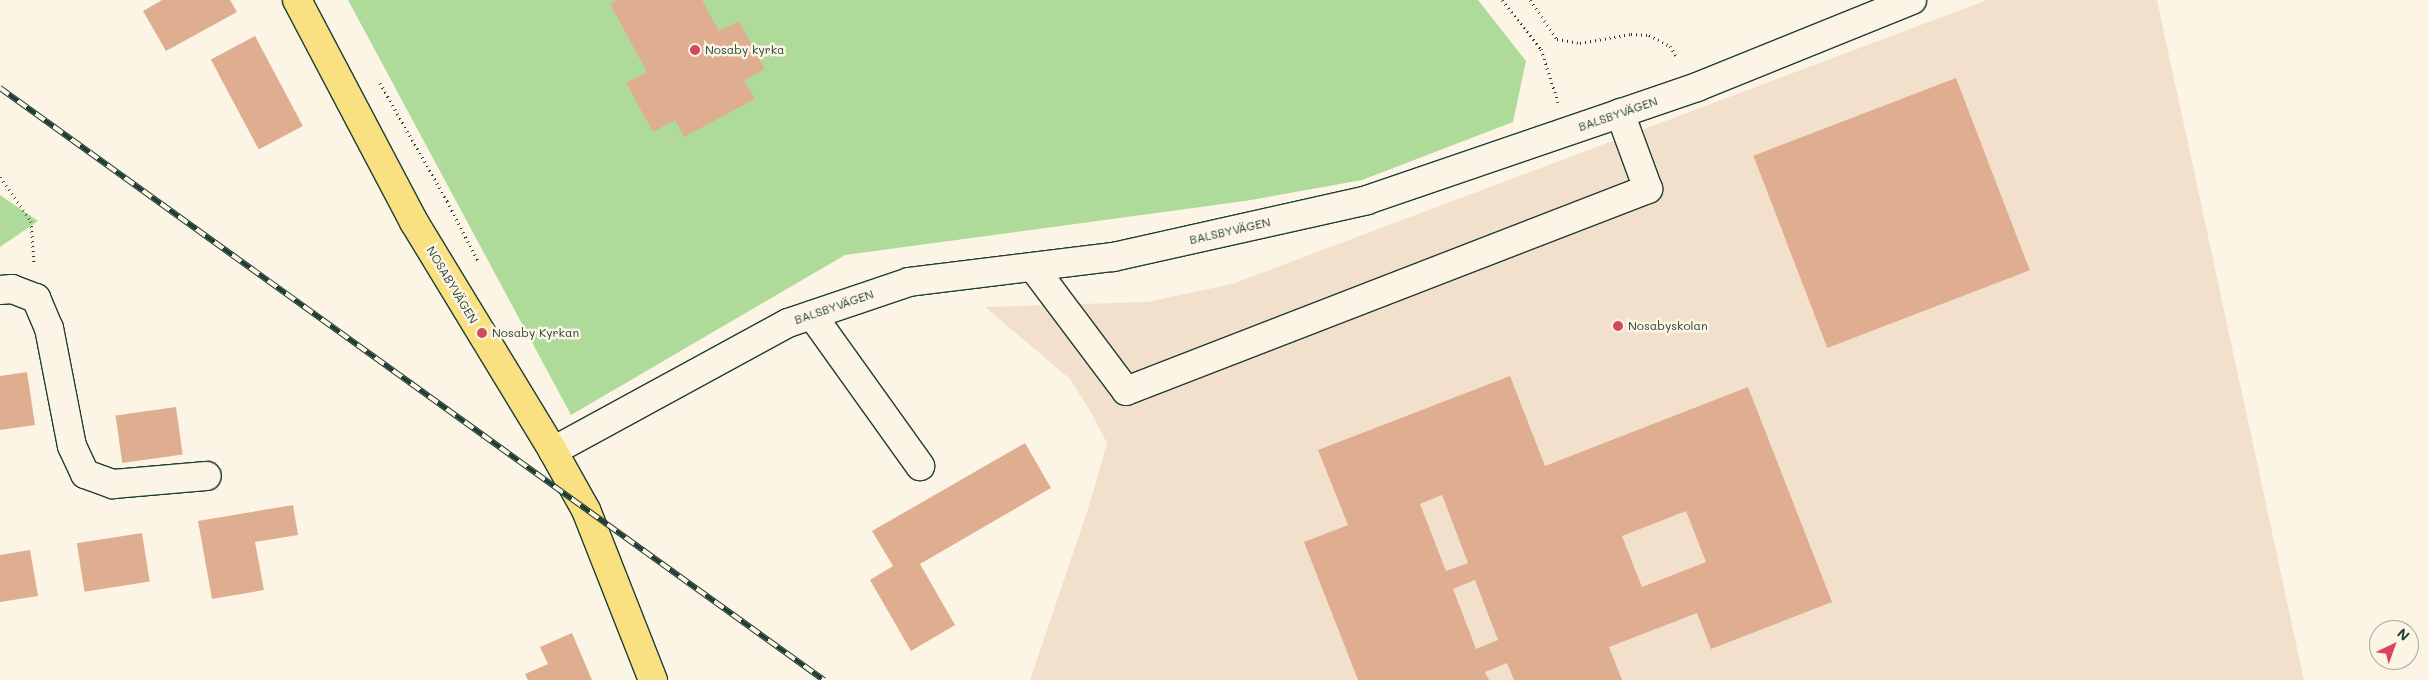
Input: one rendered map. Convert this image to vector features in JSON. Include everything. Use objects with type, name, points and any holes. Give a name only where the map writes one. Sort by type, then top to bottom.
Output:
[{"type":"main road","name":"NOSABYVÄGEN","points":[[297,0],[414,222],[553,451],[586,510],[653,680]]},
{"type":"street","name":"BALSBYVÄGEN","points":[[553,451],[788,323],[909,282],[1113,257],[1367,200],[1696,87],[1912,0]]},
{"type":"street","points":[[1033,267],[1126,391],[1648,189],[1620,113]]},
{"type":"street","points":[[0,290],[12,288],[36,298],[50,328],[72,446],[85,474],[113,484],[207,476]]},
{"type":"street","points":[[812,315],[920,466]]},
{"type":"path","points":[[1502,0],[1541,49],[1568,131]]},
{"type":"path","points":[[1530,0],[1557,39],[1580,43],[1631,34],[1649,35],[1663,42],[1670,46],[1696,87]]},
{"type":"path","points":[[0,177],[31,221],[36,298]]},
{"type":"shaded area","name":"Nosabyskolan","points":[[1987,0],[2157,0],[2304,680],[1030,680],[1088,509],[1107,443],[1092,414],[1070,379],[985,307],[1147,302],[1232,284]]},
{"type":"green space","points":[[348,0],[1478,0],[1526,61],[1513,122],[1362,180],[1245,201],[845,255],[571,415]]},
{"type":"green space","points":[[0,195],[38,221],[0,247]]},
{"type":"building","points":[[162,0],[230,0],[237,12],[166,51],[143,11]]},
{"type":"building","name":"Nosaby kyrka","points":[[618,0],[702,0],[719,31],[739,21],[765,69],[744,80],[755,99],[684,137],[675,120],[653,132],[626,83],[647,72],[610,4]]},
{"type":"building","points":[[255,36],[303,126],[259,150],[211,59]]},
{"type":"building","points":[[1956,78],[2030,270],[1827,348],[1753,156]]},
{"type":"building","points":[[27,372],[35,425],[0,430],[0,376]]},
{"type":"building","points":[[1510,376],[1545,466],[1748,387],[1832,602],[1711,649],[1697,613],[1609,647],[1622,680],[1514,680],[1507,663],[1485,672],[1489,680],[1358,680],[1304,542],[1348,525],[1318,450]],"holes":[[[1442,495],[1468,563],[1446,571],[1420,504]],[[1686,511],[1706,562],[1642,587],[1622,536]],[[1475,580],[1498,640],[1476,649],[1453,589]]]},
{"type":"building","points":[[176,407],[183,455],[122,463],[116,415]]},
{"type":"building","points":[[1025,443],[1051,488],[920,564],[955,625],[911,651],[870,580],[893,566],[872,531]]},
{"type":"building","points":[[293,505],[298,535],[255,542],[264,590],[212,599],[198,521]]},
{"type":"building","points":[[142,533],[150,581],[84,592],[77,543]]},
{"type":"building","points":[[30,550],[38,596],[0,602],[0,555]]},
{"type":"building","points":[[572,633],[592,680],[528,680],[525,674],[548,664],[540,647]]},
{"type":"railway","points":[[0,88],[824,680]]},
{"type":"place","name":"Nosaby kyrka","points":[[695,50]]},
{"type":"place","name":"Nosabyskolan","points":[[1618,326]]},
{"type":"place","name":"Nosaby Kyrkan","points":[[482,333]]}]
